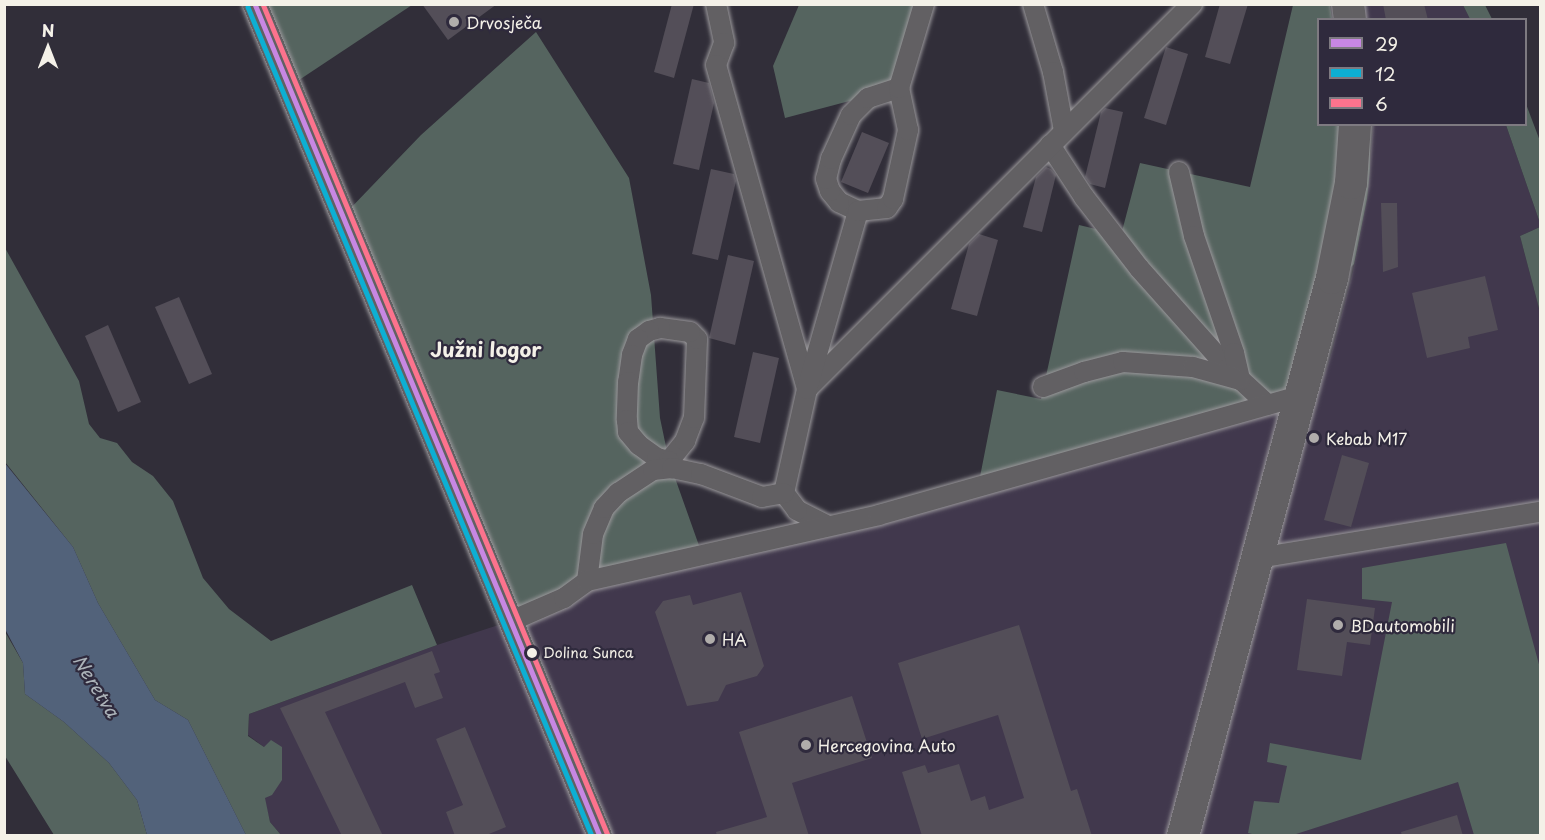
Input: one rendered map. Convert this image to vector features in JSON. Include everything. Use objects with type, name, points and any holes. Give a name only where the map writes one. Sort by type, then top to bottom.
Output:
[{"type":"main road","points":[[1183,836],[1303,395],[1341,237],[1351,183],[1355,126]]},
{"type":"street","points":[[255,4],[600,836]]},
{"type":"street","points":[[716,4],[724,43],[716,64],[807,389]]},
{"type":"street","points":[[899,88],[868,98],[851,115],[831,159],[826,179],[830,191],[839,202],[858,210],[887,208],[893,199],[908,130],[899,88],[924,4]]},
{"type":"street","points":[[1033,4],[1053,72],[1057,138],[1084,197],[1139,268],[1240,380],[1268,405]]},
{"type":"street","points":[[807,389],[1192,4]]},
{"type":"street","points":[[1179,172],[1194,236],[1234,352],[1240,380]]},
{"type":"street","points":[[828,526],[797,510],[784,493],[807,389],[858,210]]},
{"type":"street","points":[[587,581],[593,534],[604,508],[618,493],[653,470],[671,465],[686,441],[694,418],[697,339],[690,332],[660,328],[649,331],[638,339],[632,355],[628,382],[628,432],[639,445],[671,465],[762,496],[784,493]]},
{"type":"street","points":[[1043,387],[1084,372],[1123,362],[1193,367],[1240,380]]},
{"type":"street","points":[[511,621],[564,598],[587,581],[879,515],[1303,395]]},
{"type":"street","points":[[1258,558],[1540,512]]},
{"type":"shaded area","points":[[255,5],[412,5],[290,86]]},
{"type":"shaded area","points":[[799,5],[925,5],[899,88],[785,118],[773,66]]},
{"type":"shaded area","points":[[1293,5],[1330,5],[1332,18],[1317,18],[1317,126],[1343,126],[1350,188],[1303,395],[978,487],[997,390],[1041,399],[1079,225],[1121,235],[1140,163],[1250,187]]},
{"type":"shaded area","points":[[1364,5],[1463,5],[1470,18],[1366,18]]},
{"type":"shaded area","points":[[1463,5],[1485,5],[1492,18],[1470,18]]},
{"type":"shaded area","points":[[536,32],[629,178],[651,295],[660,418],[669,461],[702,554],[640,568],[511,621],[344,215],[421,135]]},
{"type":"shaded area","points":[[1527,107],[1540,141],[1540,223],[1506,126],[1527,126]]},
{"type":"shaded area","points":[[1370,126],[1367,199],[1354,264],[1347,271]]},
{"type":"shaded area","points":[[1373,126],[1506,126],[1540,223],[1540,227],[1520,236],[1540,312],[1540,835],[281,835],[270,822],[264,798],[264,747],[248,735],[249,714],[437,645],[511,621],[605,577],[1303,395],[1262,548],[1330,358],[1353,271],[1367,199]]},
{"type":"shaded area","points":[[1540,227],[1540,312],[1520,236]]},
{"type":"shaded area","points":[[4,246],[79,381],[89,424],[100,438],[117,443],[132,462],[153,476],[173,501],[203,578],[229,609],[271,641],[412,585],[437,645],[249,714],[248,736],[264,747],[271,740],[282,747],[282,780],[272,795],[265,798],[270,822],[281,835],[246,835],[188,720],[155,700],[98,603],[73,547],[5,462]]},
{"type":"shaded area","points":[[1506,543],[1540,668],[1540,835],[1474,835],[1458,782],[1293,835],[1248,833],[1254,801],[1279,803],[1287,766],[1267,762],[1270,743],[1361,760],[1392,602],[1362,599],[1362,568]]},
{"type":"shaded area","points":[[4,630],[23,663],[25,694],[64,722],[109,763],[137,800],[147,835],[54,835],[5,756]]},
{"type":"water","name":"Neretva","points":[[4,462],[73,547],[98,603],[155,700],[188,720],[246,835],[147,835],[137,800],[109,763],[64,722],[25,694],[23,663],[5,629]]},
{"type":"building","name":"Drvosječa","points":[[422,4],[497,4],[448,40]]},
{"type":"building","points":[[672,4],[694,4],[674,78],[654,72]]},
{"type":"building","points":[[1220,4],[1248,4],[1230,64],[1205,57]]},
{"type":"building","points":[[1383,4],[1424,4],[1428,18],[1386,18]]},
{"type":"building","points":[[1166,47],[1188,54],[1166,125],[1144,118]]},
{"type":"building","points":[[692,79],[709,83],[714,103],[699,170],[673,164]]},
{"type":"building","points":[[1105,108],[1123,112],[1105,188],[1090,184],[1085,177],[1101,112]]},
{"type":"building","points":[[862,132],[889,143],[868,193],[841,182]]},
{"type":"building","points":[[1046,167],[1056,175],[1042,232],[1023,227],[1036,177]]},
{"type":"building","points":[[711,169],[734,174],[736,181],[718,260],[692,254]]},
{"type":"building","points":[[1381,203],[1397,203],[1398,267],[1383,272]]},
{"type":"building","points":[[979,234],[998,240],[977,316],[951,309],[969,244]]},
{"type":"building","points":[[728,255],[754,261],[735,345],[709,338]]},
{"type":"building","points":[[1485,276],[1498,330],[1468,337],[1470,348],[1427,358],[1412,293]]},
{"type":"building","points":[[179,297],[212,374],[189,384],[155,307]]},
{"type":"building","points":[[108,325],[141,402],[118,412],[85,336]]},
{"type":"building","points":[[753,352],[779,358],[760,443],[734,437]]},
{"type":"building","points":[[1342,455],[1369,463],[1351,527],[1324,520]]},
{"type":"building","name":"HA","points":[[741,592],[764,666],[757,676],[726,685],[718,701],[687,706],[655,612],[663,601],[690,595],[693,605]]},
{"type":"building","name":"BDautomobili","points":[[1307,599],[1375,608],[1370,645],[1347,642],[1342,676],[1297,670]]},
{"type":"building","points":[[1019,625],[1071,791],[1077,789],[1092,836],[922,836],[902,772],[925,765],[928,773],[959,764],[971,801],[985,796],[989,810],[1024,798],[998,715],[922,739],[898,663]]},
{"type":"building","points":[[432,651],[440,672],[434,674],[443,698],[415,708],[405,682],[325,712],[383,836],[342,836],[280,708]]},
{"type":"building","name":"Hercegovina Auto","points":[[852,696],[872,758],[792,783],[809,836],[717,836],[716,832],[767,817],[739,732]]},
{"type":"building","points":[[465,727],[506,827],[484,836],[455,836],[446,812],[463,805],[436,739]]},
{"type":"building","points":[[1457,815],[1463,836],[1402,836],[1401,832]]},
{"type":"transit line","name":"29","points":[[255,4],[600,836]]},
{"type":"transit line","name":"6","points":[[263,4],[607,833]]},
{"type":"transit line","name":"12","points":[[248,7],[592,836]]},
{"type":"place","name":"Drvosječa","points":[[454,22]]},
{"type":"place","name":"Kebab M17","points":[[1314,438]]},
{"type":"place","name":"BDautomobili","points":[[1338,625]]},
{"type":"place","name":"HA","points":[[710,639]]},
{"type":"place","name":"Dolina Sunca","points":[[532,653]]},
{"type":"place","name":"Hercegovina Auto","points":[[806,745]]},
{"type":"district","name":"Južni logor","points":[[486,349]]}]
